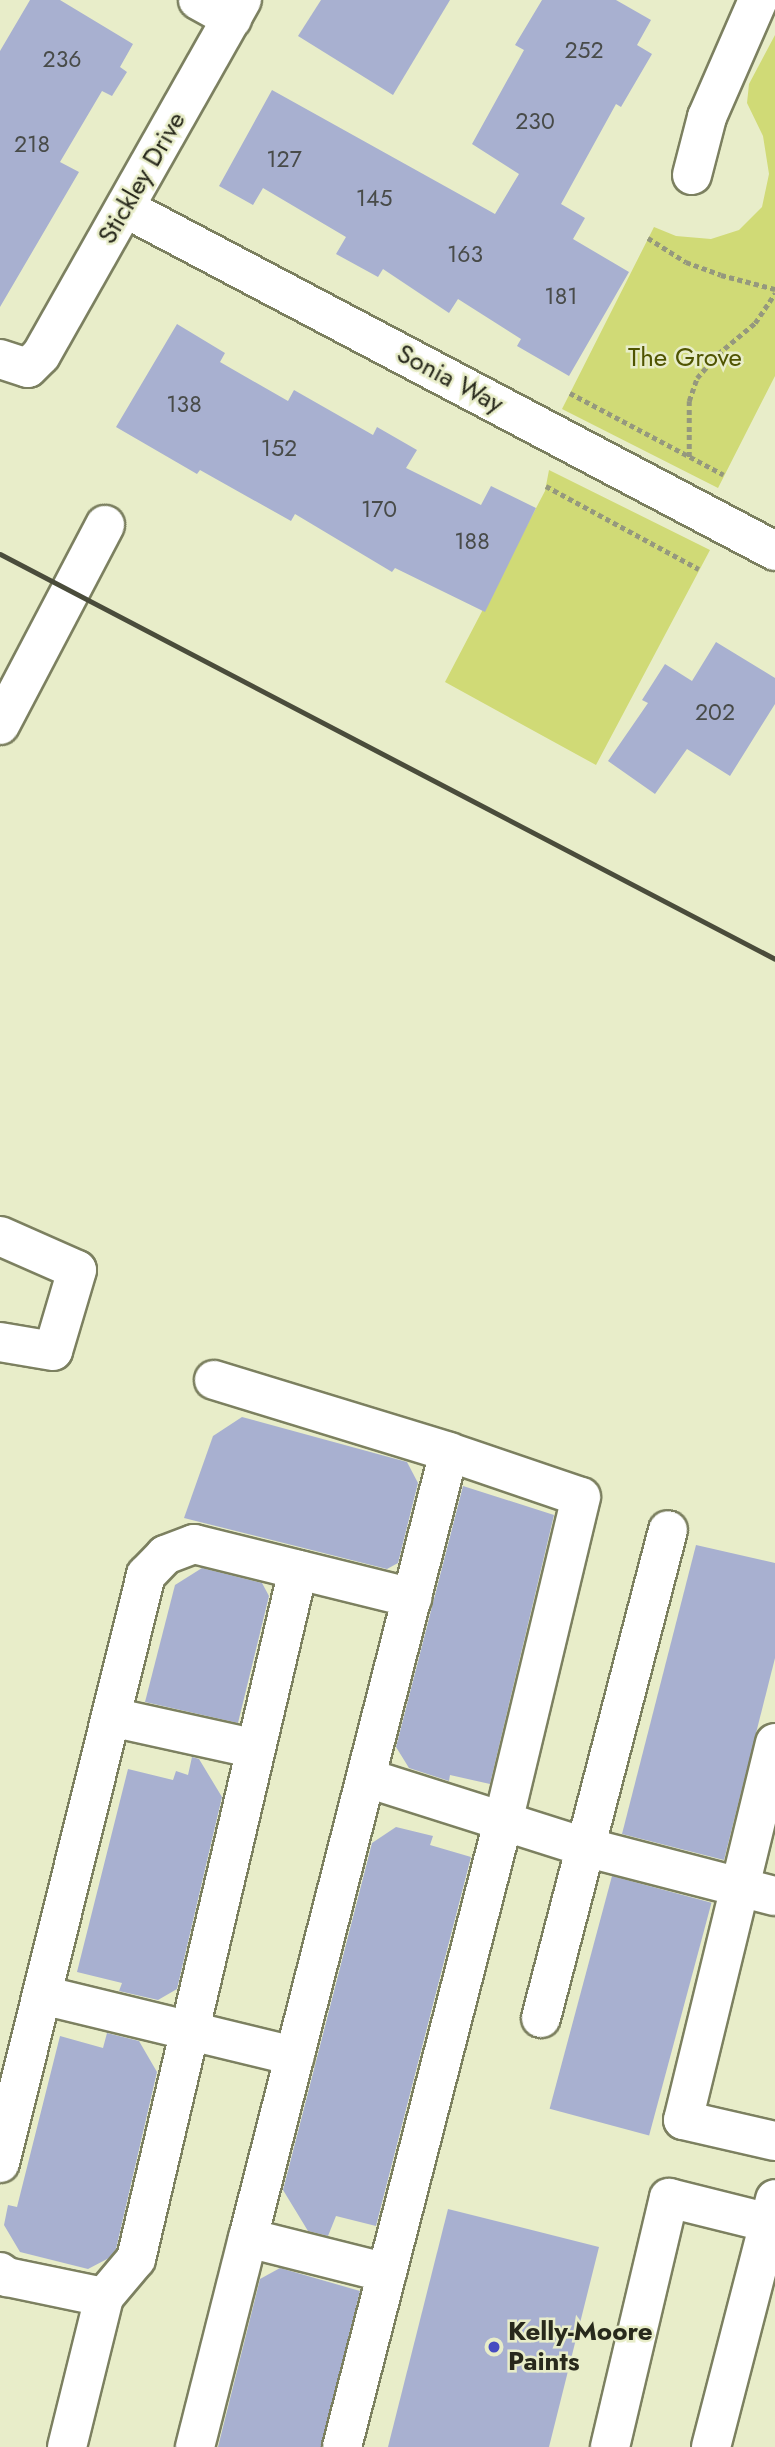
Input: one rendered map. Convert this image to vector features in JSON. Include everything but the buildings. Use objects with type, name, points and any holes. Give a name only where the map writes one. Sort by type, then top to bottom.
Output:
[{"type":"street","points":[[198,0],[237,9]]},
{"type":"street","points":[[692,175],[707,117],[758,0]]},
{"type":"street","name":"Stickley Drive","points":[[0,359],[28,368],[41,355],[237,9]]},
{"type":"street","name":"Sonia Way","points":[[125,208],[775,551]]},
{"type":"street","points":[[4,705],[105,525]]},
{"type":"street","points":[[0,1236],[78,1270],[53,1351],[0,1342]]},
{"type":"street","points":[[214,1380],[449,1452],[581,1497],[503,1822],[342,2447]]},
{"type":"street","points":[[195,2447],[449,1452]]},
{"type":"street","points":[[541,2018],[668,1530]]},
{"type":"street","points":[[0,2163],[146,1575],[165,1555],[194,1544],[412,1598]]},
{"type":"street","points":[[67,2447],[104,2297],[136,2259],[298,1570]]},
{"type":"street","points":[[111,1717],[256,1749]]},
{"type":"street","points":[[775,1744],[757,1892],[683,2120],[775,2141]]},
{"type":"street","points":[[367,1778],[585,1847],[757,1892]]},
{"type":"street","points":[[42,1994],[295,2056]]},
{"type":"street","points":[[610,2447],[669,2198],[772,2211],[711,2447]]},
{"type":"street","points":[[248,2238],[387,2273]]},
{"type":"street","points":[[0,2272],[7,2277],[104,2297]]},
{"type":"path","points":[[648,238],[687,262],[775,291],[755,323],[718,354],[697,378],[689,401],[689,457]]},
{"type":"path","points":[[570,393],[724,475]]},
{"type":"path","points":[[546,486],[699,569]]},
{"type":"green space","name":"The Grove","points":[[775,35],[775,376],[718,488],[562,409],[654,227],[676,236],[711,239],[739,230],[762,207],[769,174],[763,136],[747,103],[749,84]]},
{"type":"green space","points":[[549,470],[710,550],[596,765],[445,682],[545,491]]},
{"type":"railway","points":[[0,554],[775,959]]},
{"type":"place","name":"Kelly-Moore Paints","points":[[494,2347]]}]
